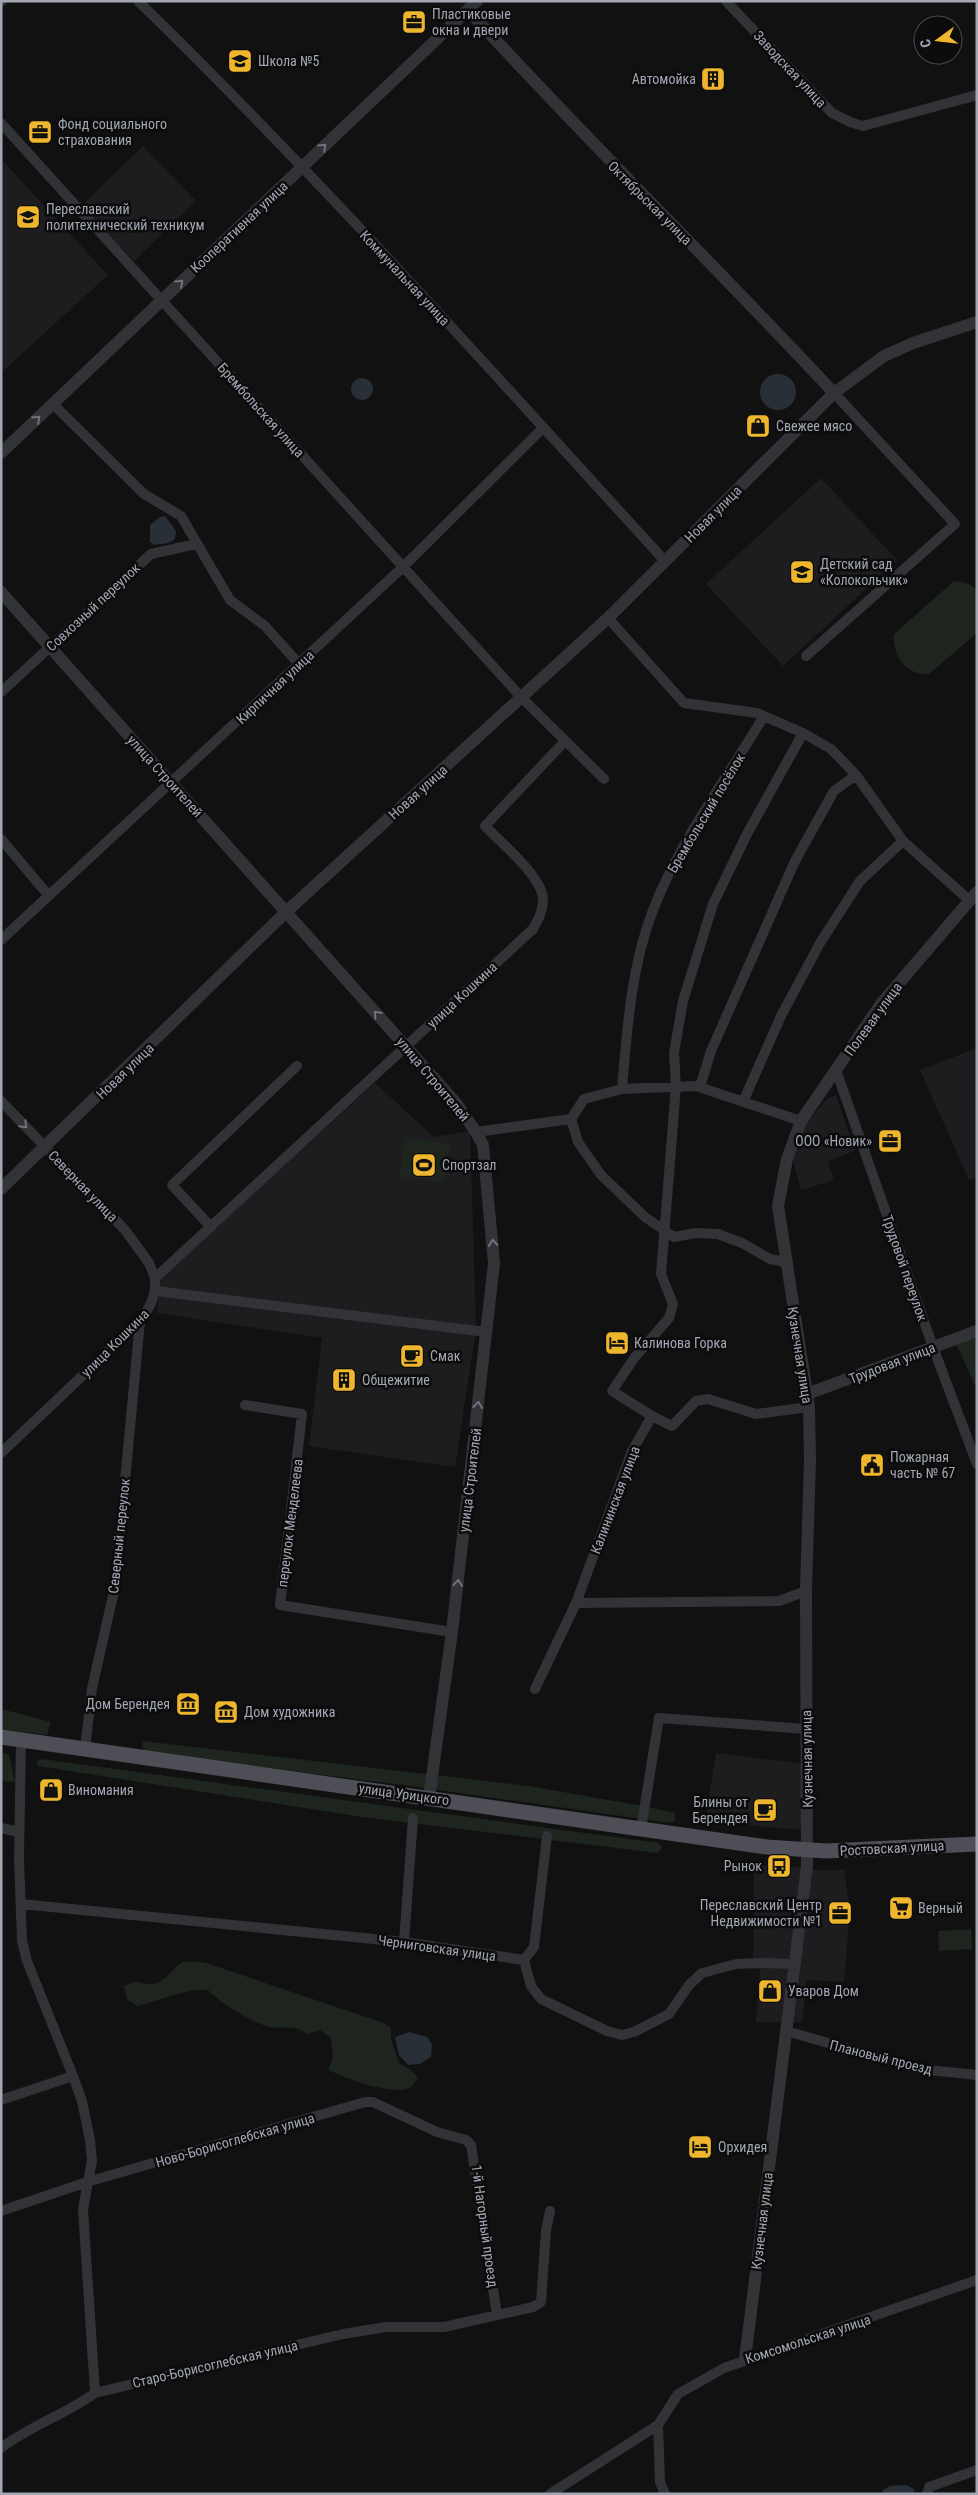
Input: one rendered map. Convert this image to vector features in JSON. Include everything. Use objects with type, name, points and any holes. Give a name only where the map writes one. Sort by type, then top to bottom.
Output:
[{"type":"main road","name":"улица Урицкого","points":[[1,1737],[721,1841],[808,1850]]},
{"type":"main road","name":"Ростовская улица","points":[[808,1850],[977,1844]]},
{"type":"street","name":"Коммунальная улица","points":[[138,1],[215,76],[303,167],[665,561]]},
{"type":"street","name":"Заводская улица","points":[[726,1],[818,100],[832,113],[850,122],[863,126],[977,95]]},
{"type":"street","name":"Кооперативная улица","points":[[1,453],[473,6]]},
{"type":"street","name":"Октябрьская улица","points":[[473,6],[555,106],[741,294],[834,393]]},
{"type":"street","name":"Брембольская улица","points":[[1,123],[521,698],[604,779]]},
{"type":"street","name":"Новая улица","points":[[1,1189],[46,1148],[286,912],[608,618],[834,393],[884,356],[913,343],[977,322]]},
{"type":"street","points":[[806,656],[955,524],[834,393]]},
{"type":"street","points":[[53,404],[144,494],[181,516],[230,600],[265,626],[299,664]]},
{"type":"street","name":"Кирпичная улица","points":[[1,940],[172,784],[403,567],[543,428]]},
{"type":"street","name":"Совхозный переулок","points":[[1,692],[151,554],[196,544]]},
{"type":"street","name":"улица Строителей","points":[[1,592],[456,1103],[476,1132],[483,1148],[494,1263],[452,1632],[429,1798]]},
{"type":"street","points":[[608,618],[684,703],[764,716],[802,732],[830,749],[856,775],[903,841],[973,896]]},
{"type":"street","name":"Брембольский посёлок","points":[[622,1090],[629,1011],[640,950],[652,912],[680,852],[764,716]]},
{"type":"street","points":[[802,732],[712,904],[683,1001],[674,1054],[676,1086],[668,1171],[662,1274],[673,1304],[669,1318],[635,1357],[612,1391],[672,1426],[696,1401],[708,1399],[756,1414],[808,1401]]},
{"type":"street","name":"улица Кошкина","points":[[2,1451],[140,1321],[152,1305],[156,1290],[155,1278],[533,929],[541,915],[543,900],[539,883],[485,826],[565,741]]},
{"type":"street","points":[[700,1087],[711,1051],[795,861],[834,792],[856,775]]},
{"type":"street","points":[[1,839],[49,896]]},
{"type":"street","points":[[743,1102],[781,1016],[820,943],[860,882],[903,841]]},
{"type":"street","name":"Полевая улица","points":[[787,1159],[801,1121],[881,1004],[973,896]]},
{"type":"street","points":[[211,1227],[172,1185],[297,1066]]},
{"type":"street","name":"Трудовой переулок","points":[[836,1070],[933,1347],[977,1464]]},
{"type":"street","points":[[476,1132],[571,1119],[584,1099],[622,1090],[676,1086],[700,1087],[801,1121]]},
{"type":"street","name":"Северная улица","points":[[1,1101],[125,1230],[149,1263],[155,1278]]},
{"type":"street","points":[[571,1119],[578,1142],[601,1175],[645,1217],[674,1237],[696,1233],[718,1234],[742,1243],[770,1259],[786,1262]]},
{"type":"street","name":"Кузнечная улица","points":[[745,2359],[808,1850],[806,1591],[810,1460],[808,1401],[778,1206],[787,1159]]},
{"type":"street","points":[[156,1290],[486,1332]]},
{"type":"street","name":"Северный переулок","points":[[85,1749],[92,1688],[115,1587],[140,1321]]},
{"type":"street","name":"Трудовая улица","points":[[808,1401],[933,1347],[977,1331]]},
{"type":"street","name":"переулок Менделеева","points":[[244,1405],[302,1414],[280,1605],[452,1632]]},
{"type":"street","name":"Калининская улица","points":[[535,1689],[576,1603],[632,1451],[652,1416]]},
{"type":"street","points":[[576,1603],[778,1601],[806,1591]]},
{"type":"street","points":[[641,1829],[659,1718],[806,1729]]},
{"type":"street","points":[[21,1740],[19,1832],[22,1941],[27,1961],[82,2101],[90,2140],[92,2160],[83,2209],[96,2393]]},
{"type":"street","points":[[404,1942],[413,1818]]},
{"type":"street","points":[[1,1828],[19,1832]]},
{"type":"street","points":[[547,1836],[534,1947],[530,1955],[524,1960],[531,1986],[541,1999],[607,2031],[622,2035],[634,2032],[669,2014],[689,1985],[702,1973],[736,1964],[795,1964]]},
{"type":"street","name":"Черниговская улица","points":[[21,1904],[404,1942],[524,1960]]},
{"type":"street","name":"Плановый проезд","points":[[786,2031],[919,2069],[977,2075]]},
{"type":"street","points":[[1,2100],[73,2076]]},
{"type":"street","name":"Ново-Борисоглебская улица","points":[[1,2211],[87,2182],[365,2102],[378,2104],[437,2132],[466,2140]]},
{"type":"street","name":"1-й Нагорный проезд","points":[[466,2140],[471,2145],[474,2155],[498,2315]]},
{"type":"street","name":"Старо-Борисоглебская улица","points":[[1,2448],[33,2429],[72,2410],[96,2393],[343,2334],[386,2327],[444,2327],[533,2307],[542,2302],[546,2231],[550,2211]]},
{"type":"street","name":"Комсомольская улица","points":[[658,2425],[678,2394],[745,2359],[910,2305],[977,2280]]},
{"type":"street","points":[[550,2494],[658,2425]]},
{"type":"street","points":[[658,2425],[660,2482],[665,2494]]},
{"type":"street","points":[[928,2490],[977,2470]]},
{"type":"shaded area","points":[[143,146],[196,201],[134,261],[81,206]]},
{"type":"shaded area","name":"Переславский политехнический техникум","points":[[1,159],[108,275],[1,373]]},
{"type":"shaded area","points":[[778,374],[791,379],[796,392],[791,405],[778,410],[765,405],[760,392],[765,379]]},
{"type":"shaded area","points":[[362,378],[370,381],[373,389],[370,397],[362,400],[354,397],[351,389],[354,381]]},
{"type":"shaded area","name":"Детский сад «Колокольчик»","points":[[821,478],[897,560],[783,666],[706,584]]},
{"type":"shaded area","points":[[165,516],[176,531],[175,539],[168,543],[154,545],[150,542],[150,525],[160,517]]},
{"type":"shaded area","points":[[954,581],[966,583],[977,589],[977,633],[929,674],[914,672],[902,663],[898,656],[895,649],[894,634]]},
{"type":"shaded area","points":[[977,1048],[977,1177],[969,1180],[920,1070]]},
{"type":"shaded area","points":[[375,1083],[434,1137],[470,1131],[476,1330],[455,1467],[309,1446],[322,1338],[157,1313],[161,1278]]},
{"type":"shaded area","points":[[836,1095],[855,1151],[828,1161],[834,1180],[801,1190],[793,1160],[806,1123],[827,1099]]},
{"type":"shaded area","name":"Спортзал","points":[[405,1138],[450,1144],[445,1182],[400,1177]]},
{"type":"shaded area","points":[[977,1333],[977,1390],[955,1341]]},
{"type":"shaded area","points":[[1,1709],[51,1722],[47,1735],[1,1729]]},
{"type":"shaded area","points":[[143,1741],[529,1786],[675,1813],[675,1821],[670,1823],[418,1787],[150,1753],[142,1748]]},
{"type":"shaded area","points":[[1,1753],[9,1754],[15,1782],[1,1781]]},
{"type":"shaded area","points":[[716,1753],[804,1764],[804,1830],[705,1822]]},
{"type":"shaded area","points":[[42,1759],[659,1843],[662,1848],[657,1853],[362,1817],[38,1766],[37,1761]]},
{"type":"shaded area","points":[[754,1865],[783,1867],[783,1865],[824,1871],[844,1869],[850,1912],[844,1982],[807,1980],[802,2022],[756,2022],[760,1969],[753,1968]]},
{"type":"shaded area","points":[[971,1929],[972,1949],[939,1951],[938,1931]]},
{"type":"shaded area","points":[[182,1962],[206,1963],[384,2023],[391,2028],[391,2039],[399,2063],[410,2069],[418,2078],[411,2087],[394,2090],[344,2077],[328,2069],[333,2059],[331,2038],[320,2030],[308,2034],[293,2028],[276,2028],[255,2022],[237,2012],[208,1990],[181,1993],[137,2006],[127,1999],[124,1986],[137,1982],[158,1983]]},
{"type":"shaded area","points":[[409,2032],[427,2037],[432,2044],[431,2057],[420,2064],[408,2065],[399,2055],[395,2037]]},
{"type":"shaded area","points":[[906,2485],[914,2489],[915,2494],[882,2494],[883,2490],[890,2486]]},
{"type":"place","name":"Пластиковые окна и двери","points":[[414,22]]},
{"type":"place","name":"Школа №5","points":[[240,61]]},
{"type":"place","name":"Автомойка","points":[[713,79]]},
{"type":"place","name":"Фонд социального страхования","points":[[40,132]]},
{"type":"place","name":"Переславский политехнический техникум","points":[[28,217]]},
{"type":"place","name":"Свежее мясо","points":[[758,426]]},
{"type":"place","name":"Детский сад «Колокольчик»","points":[[802,572]]},
{"type":"place","name":"ООО «Новик»","points":[[890,1141]]},
{"type":"place","name":"Спортзал","points":[[424,1165]]},
{"type":"place","name":"Калинова Горка","points":[[617,1343]]},
{"type":"place","name":"Смак","points":[[412,1356]]},
{"type":"place","name":"Общежитие","points":[[344,1380]]},
{"type":"place","name":"Пожарная часть № 67","points":[[872,1465]]},
{"type":"place","name":"Дом Берендея","points":[[188,1704]]},
{"type":"place","name":"Дом художника","points":[[226,1712]]},
{"type":"place","name":"Виномания","points":[[51,1790]]},
{"type":"place","name":"Блины от Берендея","points":[[765,1810]]},
{"type":"place","name":"Рынок","points":[[779,1866]]},
{"type":"place","name":"Верный","points":[[901,1908]]},
{"type":"place","name":"Переславский Центр Недвижимости №1","points":[[840,1913]]},
{"type":"place","name":"Уваров Дом","points":[[770,1991]]},
{"type":"place","name":"Орхидея","points":[[700,2147]]}]
